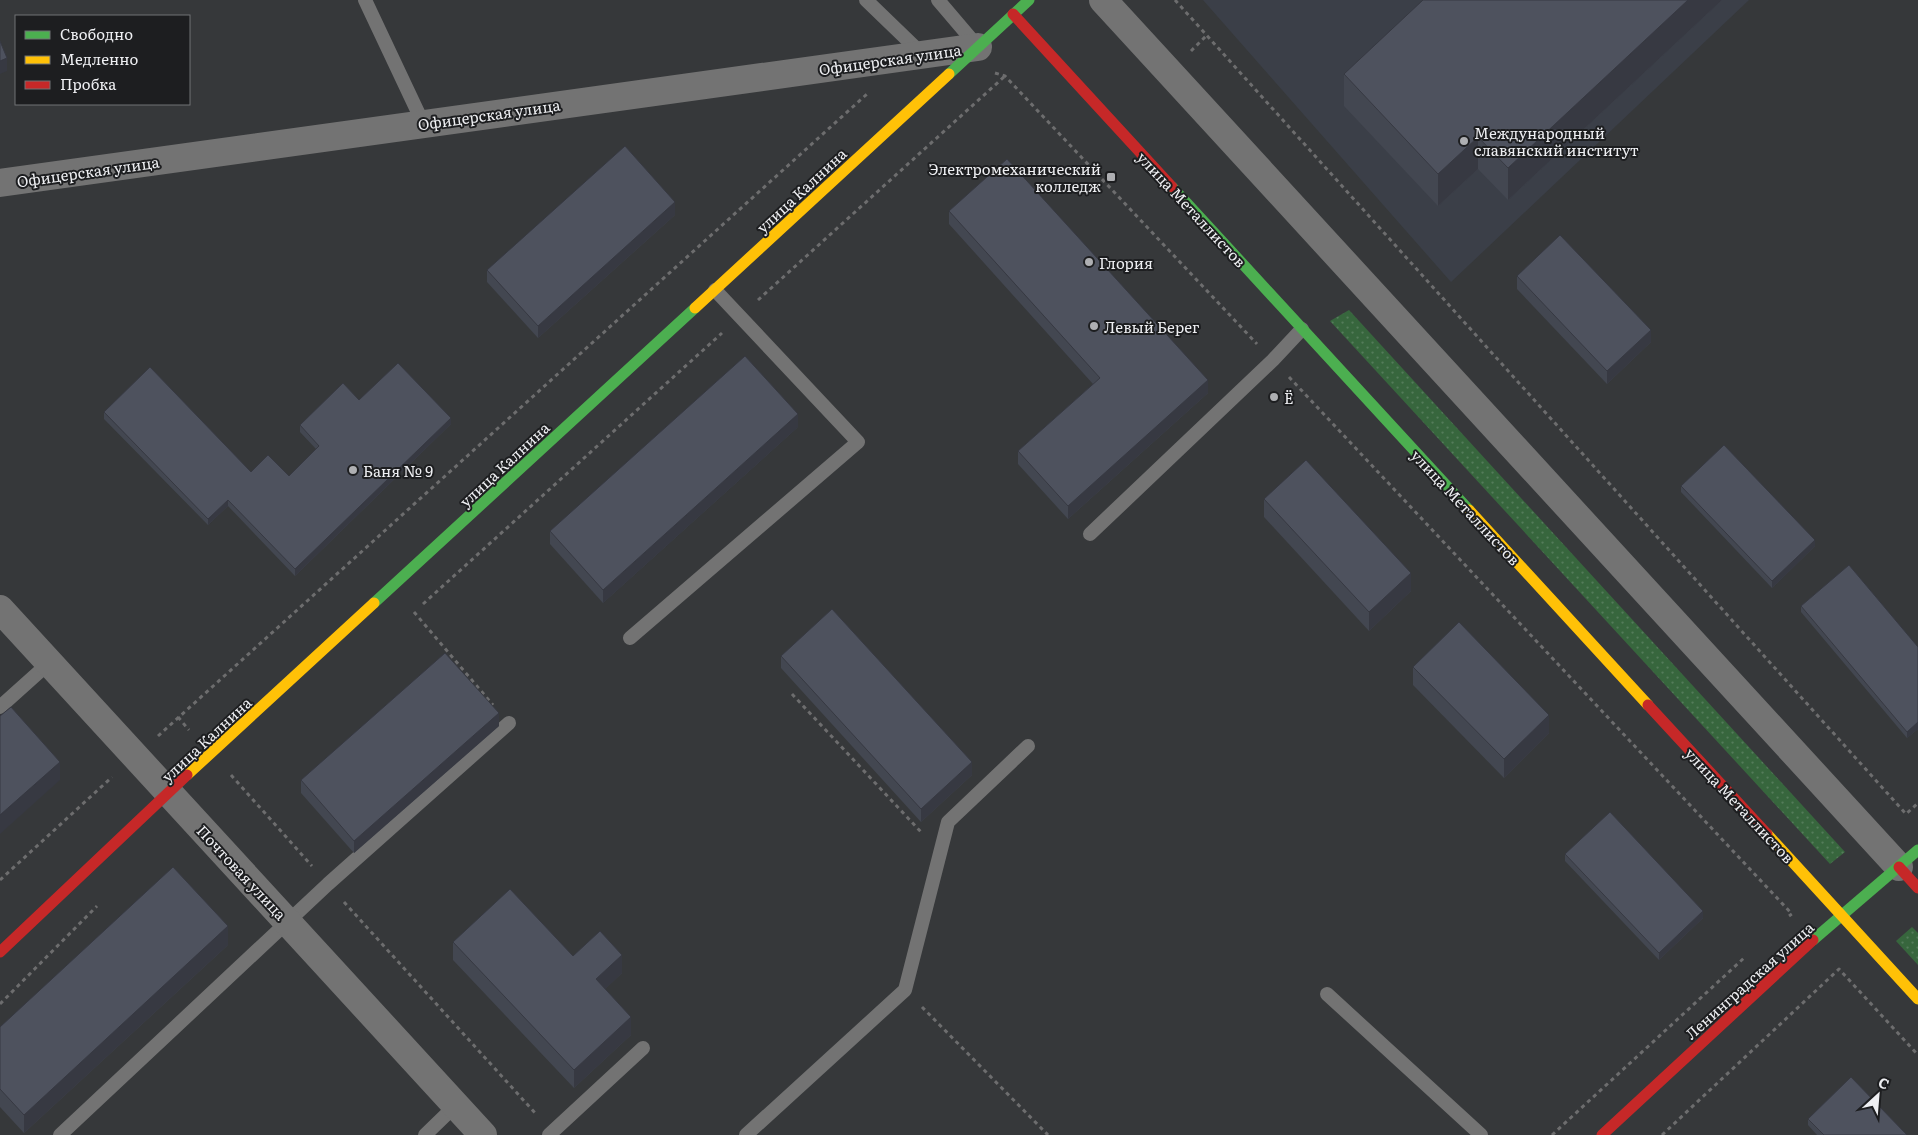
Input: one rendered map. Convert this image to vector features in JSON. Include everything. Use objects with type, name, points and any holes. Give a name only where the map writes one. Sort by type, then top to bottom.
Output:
[{"type":"street","name":"улица Калнина","points":[[0,952],[1029,0]]},
{"type":"street","points":[[1103,0],[1908,858],[1918,888]]},
{"type":"street","name":"улица Металлистов","points":[[1014,14],[1918,999]]},
{"type":"street","name":"Офицерская улица","points":[[0,183],[978,47]]},
{"type":"street","name":"Почтовая улица","points":[[0,609],[483,1135]]},
{"type":"street","name":"Ленинградская улица","points":[[1602,1135],[1908,858]]},
{"type":"lane","points":[[365,0],[424,123]]},
{"type":"lane","points":[[866,0],[924,56]]},
{"type":"lane","points":[[938,0],[978,47]]},
{"type":"lane","points":[[630,638],[858,442],[715,290]]},
{"type":"lane","points":[[1090,534],[1273,360],[1302,329]]},
{"type":"lane","points":[[0,707],[49,662]]},
{"type":"lane","points":[[60,1135],[328,884],[509,723]]},
{"type":"lane","points":[[746,1135],[906,990],[948,822],[1028,746]]},
{"type":"lane","points":[[1326,994],[1481,1135]]},
{"type":"lane","points":[[551,1134],[643,1048]]},
{"type":"lane","points":[[424,1135],[456,1106]]},
{"type":"path","points":[[1175,0],[1906,814],[1918,803]]},
{"type":"path","points":[[1188,54],[1207,35]]},
{"type":"path","points":[[406,619],[1005,76],[1792,914],[1784,920]]},
{"type":"path","points":[[178,717],[872,90]]},
{"type":"path","points":[[414,612],[509,723]]},
{"type":"path","points":[[792,694],[940,852]]},
{"type":"path","points":[[239,770],[232,776],[551,1134]]},
{"type":"path","points":[[0,880],[116,774]]},
{"type":"path","points":[[0,1004],[102,901]]},
{"type":"path","points":[[1552,1135],[1748,954]]},
{"type":"path","points":[[1662,1135],[1839,970],[1918,1055]]},
{"type":"path","points":[[906,990],[1048,1135]]},
{"type":"shaded area","name":"Международный славянский институт","points":[[1203,0],[1749,0],[1451,282]]},
{"type":"green space","points":[[1349,310],[1845,852],[1830,864],[1330,321]]},
{"type":"green space","points":[[1912,927],[1918,933],[1918,965],[1896,941]]},
{"type":"building","points":[[1423,0],[1688,0],[1508,168],[1478,137],[1438,174],[1344,74]]},
{"type":"building","points":[[0,41],[7,58],[0,61]]},
{"type":"building","points":[[625,146],[675,202],[538,326],[487,270]]},
{"type":"building","name":"Левый Берег","points":[[1007,159],[1208,380],[1068,506],[1018,451],[1100,378],[949,211]]},
{"type":"building","points":[[1560,235],[1651,330],[1607,371],[1517,276]]},
{"type":"building","points":[[745,356],[798,414],[603,590],[550,531]]},
{"type":"building","name":"Баня № 9","points":[[398,363],[451,418],[295,569],[228,500],[208,519],[104,412],[150,367],[251,472],[268,455],[289,476],[319,446],[300,425],[343,383],[359,400]]},
{"type":"building","points":[[1724,445],[1815,540],[1772,581],[1681,486]]},
{"type":"building","points":[[1306,460],[1411,573],[1369,612],[1264,499]]},
{"type":"building","points":[[1849,565],[1918,647],[1918,722],[1907,732],[1801,606]]},
{"type":"building","points":[[832,609],[972,762],[921,809],[781,656]]},
{"type":"building","points":[[1459,622],[1549,715],[1504,759],[1413,667]]},
{"type":"building","points":[[445,653],[499,713],[354,841],[301,780]]},
{"type":"building","points":[[11,707],[60,762],[0,815],[0,716]]},
{"type":"building","points":[[1610,812],[1703,911],[1659,953],[1565,854]]},
{"type":"building","points":[[173,867],[228,926],[24,1115],[0,1089],[0,1027]]},
{"type":"building","points":[[510,889],[573,956],[600,931],[622,955],[596,979],[631,1017],[574,1070],[453,942]]},
{"type":"building","points":[[1851,1077],[1907,1135],[1824,1135],[1808,1119]]},
{"type":"traffic: fast","points":[[949,74],[1029,0]]},
{"type":"traffic: fast","points":[[1172,187],[1469,510]]},
{"type":"traffic: fast","points":[[374,603],[695,308]]},
{"type":"traffic: fast","points":[[1813,940],[1918,850]]},
{"type":"traffic: slow","points":[[695,308],[949,74]]},
{"type":"traffic: slow","points":[[1469,510],[1648,705]]},
{"type":"traffic: slow","points":[[187,775],[374,603]]},
{"type":"traffic: slow","points":[[1767,834],[1918,999]]},
{"type":"traffic: jam","points":[[1013,14],[1172,187]]},
{"type":"traffic: jam","points":[[1648,705],[1767,834]]},
{"type":"traffic: jam","points":[[0,952],[187,775]]},
{"type":"traffic: jam","points":[[1899,867],[1918,888]]},
{"type":"traffic: jam","points":[[1602,1135],[1813,940]]},
{"type":"place","name":"Международный славянский институт","points":[[1464,141]]},
{"type":"place","name":"Электромеханический колледж","points":[[1111,177]]},
{"type":"place","name":"Глория","points":[[1089,262]]},
{"type":"place","name":"Левый Берег","points":[[1094,326]]},
{"type":"place","name":"Ё","points":[[1274,397]]},
{"type":"place","name":"Баня № 9","points":[[353,470]]}]
